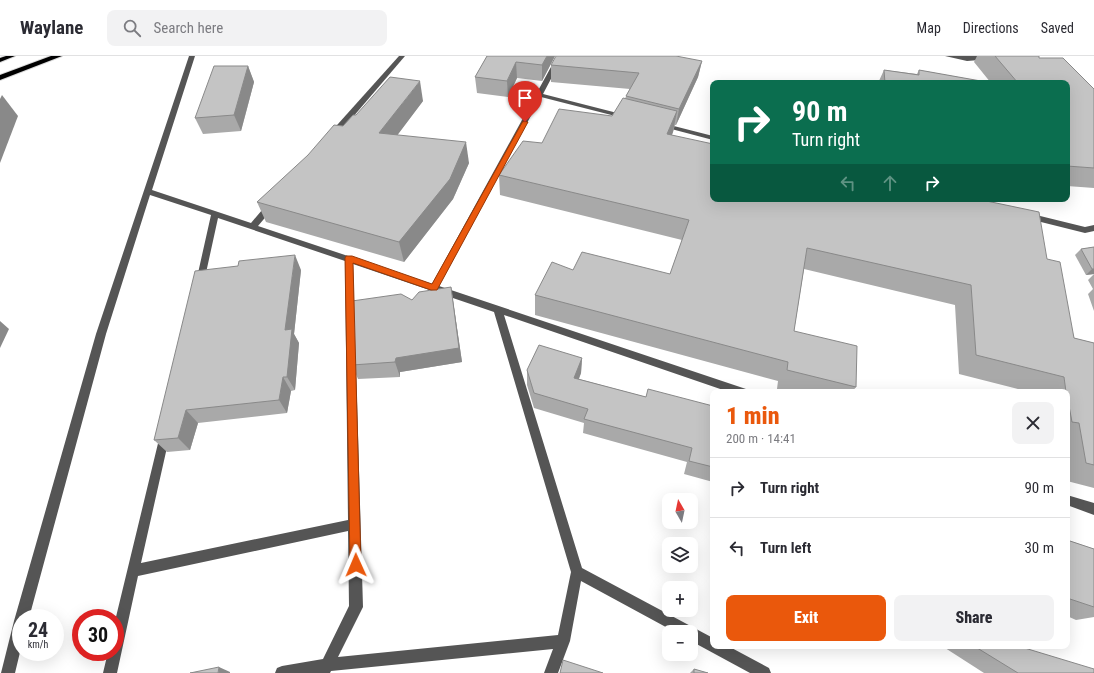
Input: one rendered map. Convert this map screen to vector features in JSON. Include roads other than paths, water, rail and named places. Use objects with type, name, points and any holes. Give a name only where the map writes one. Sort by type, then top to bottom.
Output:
[{"type":"highway","points":[[0,78],[58,56]]},
{"type":"main road","points":[[0,60],[12,56]]},
{"type":"street","points":[[25,609],[101,334],[192,56]]},
{"type":"street","points":[[325,144],[402,56]]},
{"type":"street","points":[[434,288],[560,56]]},
{"type":"street","points":[[948,56],[967,59],[1004,56]]},
{"type":"street","points":[[539,95],[637,120]]},
{"type":"street","points":[[653,123],[710,137]]},
{"type":"street","points":[[147,191],[733,389]]},
{"type":"street","points":[[253,226],[279,197]]},
{"type":"street","points":[[1019,213],[1085,230],[1094,228]]},
{"type":"street","points":[[197,291],[215,214]]},
{"type":"street","points":[[325,669],[356,607],[349,258]]},
{"type":"street","points":[[498,310],[577,572],[563,641],[551,673]]},
{"type":"street","points":[[124,611],[167,424]]},
{"type":"street","points":[[1070,501],[1094,509]]},
{"type":"street","points":[[133,571],[355,524]]},
{"type":"street","points":[[577,572],[675,625]]},
{"type":"street","points":[[698,638],[710,644]]},
{"type":"street","points":[[282,673],[563,641]]},
{"type":"street","points":[[720,649],[764,673]]},
{"type":"street","points":[[8,673],[12,657]]},
{"type":"street","points":[[110,673],[113,661]]}]
